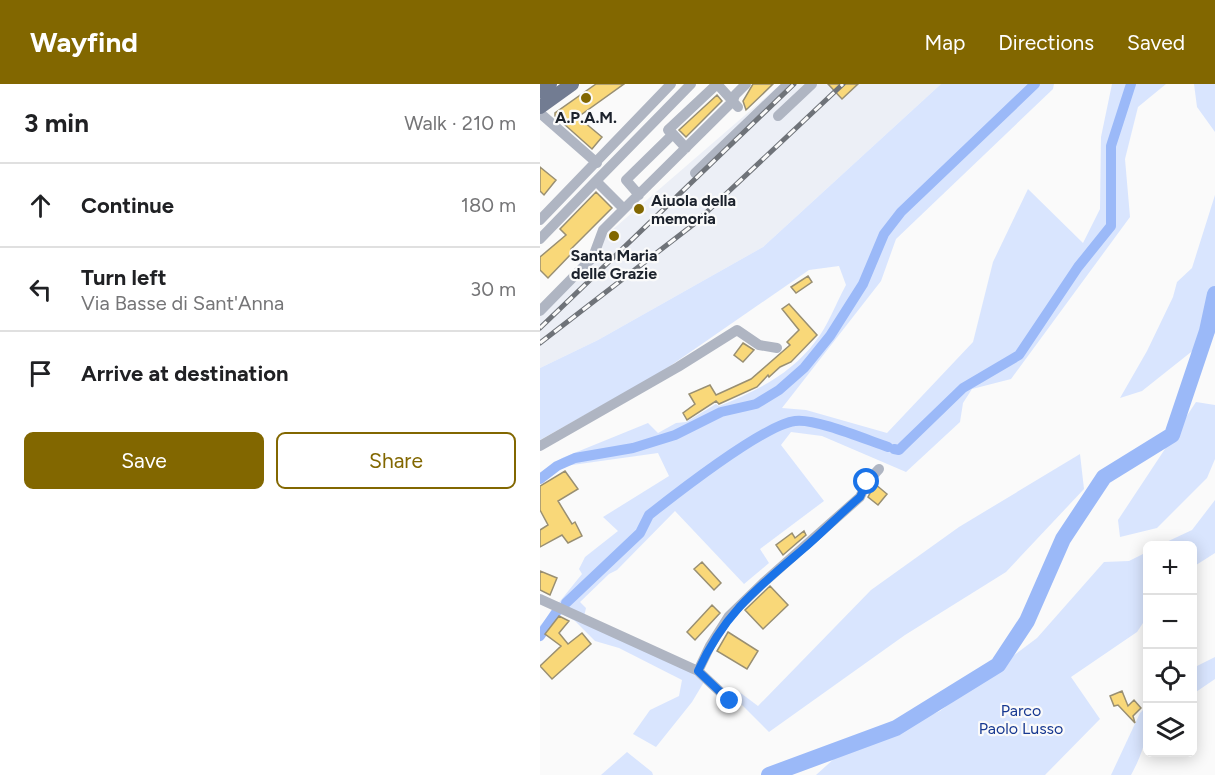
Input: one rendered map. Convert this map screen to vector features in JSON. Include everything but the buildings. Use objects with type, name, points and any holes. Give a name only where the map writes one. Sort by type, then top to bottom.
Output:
[{"type":"main road","points":[[540,91],[550,84]]},
{"type":"main road","points":[[540,106],[572,84]]},
{"type":"street","points":[[540,220],[671,84]]},
{"type":"street","points":[[540,239],[692,84]]},
{"type":"street","points":[[686,148],[668,130],[717,84],[736,104]]},
{"type":"street","points":[[736,104],[735,95],[746,84]]},
{"type":"street","points":[[695,173],[788,84]]},
{"type":"street","points":[[778,116],[812,84]]},
{"type":"street","points":[[540,311],[592,257],[603,230],[686,148],[736,104]]},
{"type":"street","points":[[540,113],[597,163]]},
{"type":"street","points":[[639,195],[626,180],[673,134]]},
{"type":"street","points":[[596,181],[624,209]]},
{"type":"street","points":[[540,446],[678,367],[737,330],[759,345],[777,348]]},
{"type":"street","points":[[698,671],[710,646],[729,616],[860,497],[867,482],[879,469]]},
{"type":"street","points":[[542,604],[698,671],[730,701]]},
{"type":"shaded area","points":[[781,84],[941,84],[763,247],[598,340],[540,368],[540,313],[604,237]]},
{"type":"green space","points":[[941,84],[1054,84],[1053,89],[896,239],[881,281],[782,408],[806,410],[887,433],[973,342],[993,262],[1028,189],[1083,243],[1100,209],[1101,137],[1112,84],[1166,84],[1138,107],[1125,159],[1130,217],[1011,379],[972,389],[963,403],[960,422],[906,472],[822,436],[791,432],[781,445],[824,501],[760,549],[769,563],[744,584],[675,511],[617,570],[609,574],[580,602],[586,608],[583,621],[683,667],[704,682],[692,702],[656,747],[633,734],[650,710],[679,696],[682,680],[619,648],[595,641],[575,621],[562,614],[540,642],[540,626],[582,574],[579,569],[585,557],[618,531],[603,517],[669,476],[658,453],[565,466],[540,482],[540,473],[562,458],[648,423],[658,433],[676,423],[686,422],[716,404],[719,406],[732,401],[772,381],[795,364],[820,336],[846,285],[839,266],[809,270],[660,373],[540,440],[540,368],[598,340],[763,247]]},
{"type":"green space","points":[[1194,84],[1215,84],[1215,132],[1197,107]]},
{"type":"green space","points":[[1215,195],[1215,333],[1142,391],[1120,398],[1147,351],[1173,297],[1177,282],[1192,268]]},
{"type":"green space","points":[[1196,402],[1215,405],[1215,459],[1207,478],[1157,528],[1120,537],[1118,520]]},
{"type":"green space","points":[[1080,454],[1084,489],[1006,572],[905,635],[769,732],[730,693],[738,691],[758,706],[871,590],[959,527]]},
{"type":"green space","points":[[1215,500],[1215,553],[1197,564],[1197,541],[1169,541],[1192,530]]},
{"type":"green space","name":"Parco Paolo Lusso","points":[[1143,554],[1143,623],[1137,632],[1071,677],[1100,719],[1045,775],[816,775],[836,757],[940,711],[1037,638],[1104,562],[1129,561]]},
{"type":"green space","points":[[1215,657],[1215,679],[1197,691],[1197,666]]},
{"type":"green space","points":[[1143,710],[1143,748],[1140,757],[1131,775],[1111,775]]},
{"type":"green space","points":[[627,752],[653,775],[601,775]]},
{"type":"waterway","points":[[540,479],[557,466],[575,458],[633,448],[675,435],[721,412],[756,404],[779,390],[804,368],[830,336],[863,284],[884,234],[901,212],[1035,84]]},
{"type":"waterway","points":[[894,449],[899,450],[963,388],[1019,355],[1078,267],[1111,226],[1111,146],[1131,84]]},
{"type":"waterway","points":[[769,775],[896,728],[998,665],[1027,621],[1063,539],[1104,477],[1172,435],[1207,331],[1215,294]]},
{"type":"waterway","points":[[566,603],[640,533],[649,515],[721,461],[781,425],[795,421],[815,423],[888,447]]},
{"type":"waterway","points":[[540,636],[557,611]]},
{"type":"railway","points":[[540,328],[794,84]]},
{"type":"railway","points":[[540,343],[694,224],[843,84]]},
{"type":"place","name":"A.P.A.M.","points":[[586,98]]},
{"type":"place","name":"Aiuola della memoria","points":[[639,209]]},
{"type":"place","name":"Santa Maria delle Grazie","points":[[614,236]]},
{"type":"route","points":[[730,701],[698,671],[710,646],[729,616],[860,497],[867,482]]}]
